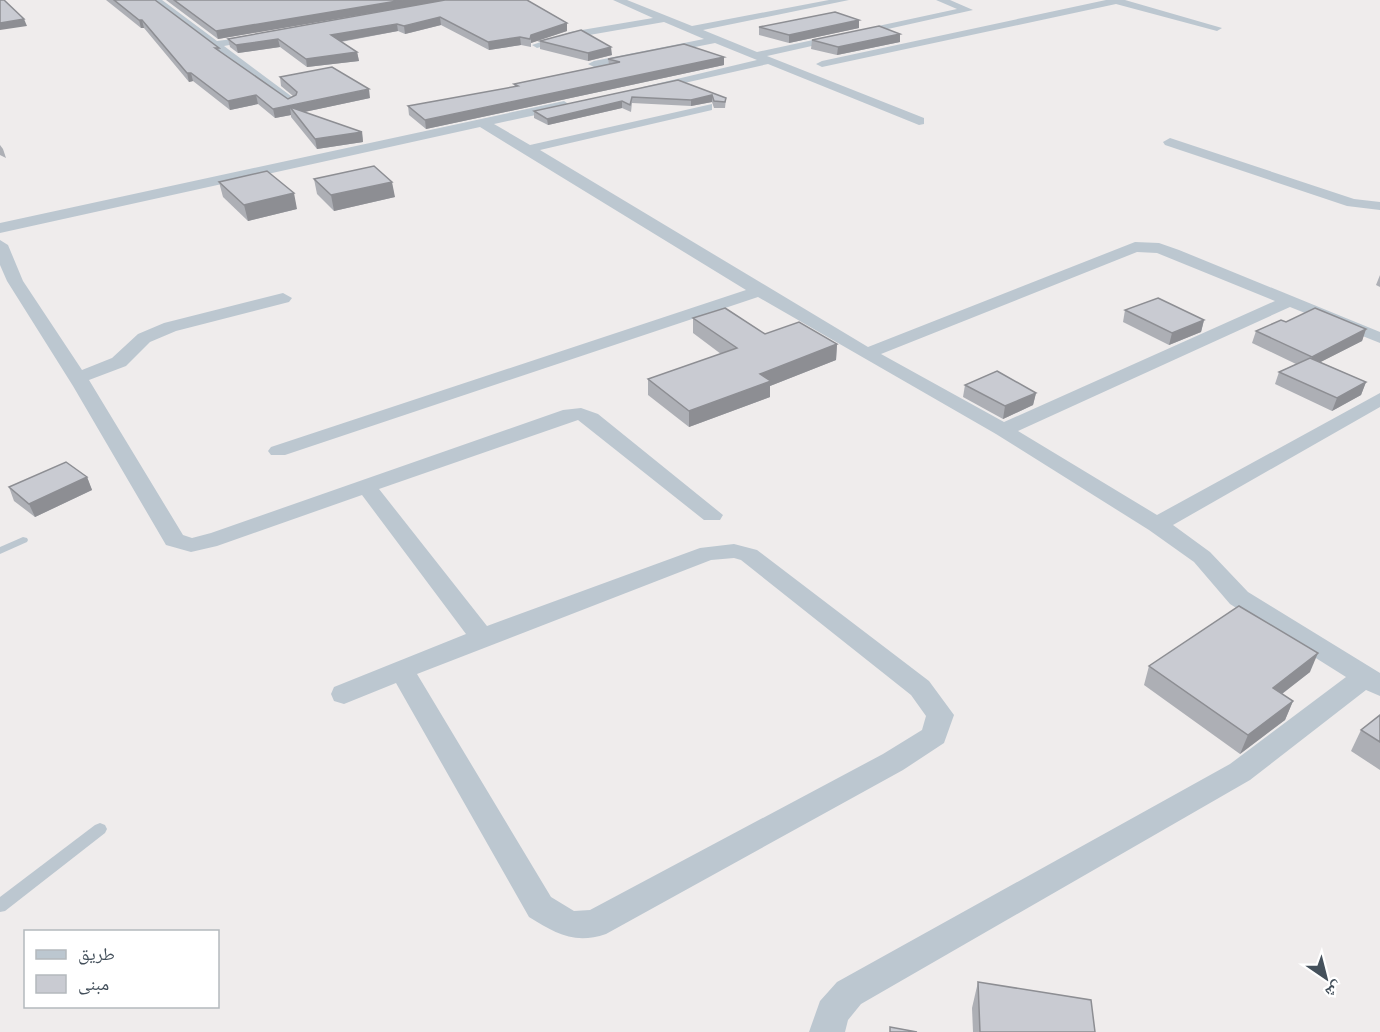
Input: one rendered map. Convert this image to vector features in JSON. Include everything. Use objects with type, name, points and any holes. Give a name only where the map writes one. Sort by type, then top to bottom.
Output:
[{"type":"street","points":[[156,0],[291,102]]},
{"type":"street","points":[[624,2],[652,0]]},
{"type":"street","points":[[755,17],[788,0],[800,9]]},
{"type":"street","points":[[694,29],[844,0]]},
{"type":"street","points":[[757,55],[968,10],[941,0]]},
{"type":"street","points":[[822,64],[1118,0],[1217,28]]},
{"type":"street","points":[[624,2],[919,121]]},
{"type":"street","points":[[537,45],[561,38],[666,18]]},
{"type":"street","points":[[216,44],[275,34]]},
{"type":"street","points":[[594,64],[718,39]]},
{"type":"street","points":[[640,88],[771,60]]},
{"type":"street","points":[[0,228],[574,103]]},
{"type":"street","points":[[528,149],[708,107]]},
{"type":"street","points":[[482,123],[760,291],[1003,430],[1157,525],[1202,557],[1239,598],[1372,681],[1240,772],[849,993],[832,1012],[827,1032]]},
{"type":"street","points":[[1170,142],[1352,203],[1380,206]]},
{"type":"street","points":[[0,245],[15,281],[78,378],[174,540],[191,545],[217,539],[556,418],[581,414],[591,418],[712,514]]},
{"type":"street","points":[[868,353],[1135,247],[1147,246],[1166,250],[1380,338]]},
{"type":"street","points":[[278,451],[760,291]]},
{"type":"street","points":[[78,378],[120,362],[144,338],[170,327],[283,298]]},
{"type":"street","points":[[1003,430],[1289,301]]},
{"type":"street","points":[[1157,525],[1380,399]]},
{"type":"street","points":[[365,485],[481,636]]},
{"type":"street","points":[[344,694],[401,669],[481,636],[708,553],[734,551],[749,555],[920,688],[940,716],[934,736],[893,762],[594,924],[570,925],[540,907],[401,669]]},
{"type":"lane","points":[[0,551],[23,540]]},
{"type":"lane","points":[[0,906],[100,829]]},
{"type":"building","points":[[0,0],[4,0],[24,19],[0,23]]},
{"type":"building","points":[[114,0],[155,0],[219,48],[215,48],[288,99],[297,92],[280,77],[332,67],[369,89],[273,109],[256,95],[228,101],[191,73],[187,73],[142,20]]},
{"type":"building","points":[[174,0],[403,0],[216,31]]},
{"type":"building","points":[[445,0],[527,0],[567,23],[531,35],[530,39],[520,37],[488,42],[440,17],[404,26],[397,24],[331,35],[357,52],[306,59],[278,39],[236,45],[228,39]]},
{"type":"building","points":[[835,12],[859,20],[789,35],[759,27]]},
{"type":"building","points":[[879,26],[900,34],[838,47],[812,40]]},
{"type":"building","points":[[581,30],[611,47],[588,53],[540,41]]},
{"type":"building","points":[[684,44],[724,57],[425,120],[408,106],[518,86],[514,84],[620,62],[608,59]]},
{"type":"building","points":[[678,80],[726,98],[725,102],[714,101],[712,95],[691,100],[632,97],[630,105],[622,101],[547,119],[534,111]]},
{"type":"building","points":[[290,107],[362,132],[315,139]]},
{"type":"building","points":[[374,166],[392,182],[331,195],[314,179]]},
{"type":"building","points":[[267,171],[294,193],[244,205],[219,182]]},
{"type":"building","points":[[1158,298],[1204,320],[1172,333],[1125,310]]},
{"type":"building","points":[[725,308],[765,334],[799,322],[837,344],[760,374],[771,381],[689,411],[648,379],[737,348],[693,318]]},
{"type":"building","points":[[1315,308],[1366,329],[1312,357],[1256,331],[1281,320],[1286,322]]},
{"type":"building","points":[[1310,358],[1366,382],[1337,398],[1279,372]]},
{"type":"building","points":[[997,371],[1036,393],[1005,406],[965,385]]},
{"type":"building","points":[[66,462],[87,477],[29,504],[9,487]]},
{"type":"building","points":[[1239,606],[1318,653],[1273,688],[1293,701],[1248,735],[1149,666]]},
{"type":"building","points":[[1380,715],[1380,742],[1361,730]]},
{"type":"building","points":[[978,982],[1091,1000],[1095,1032],[980,1032]]},
{"type":"building","points":[[890,1027],[917,1032],[890,1032]]}]
